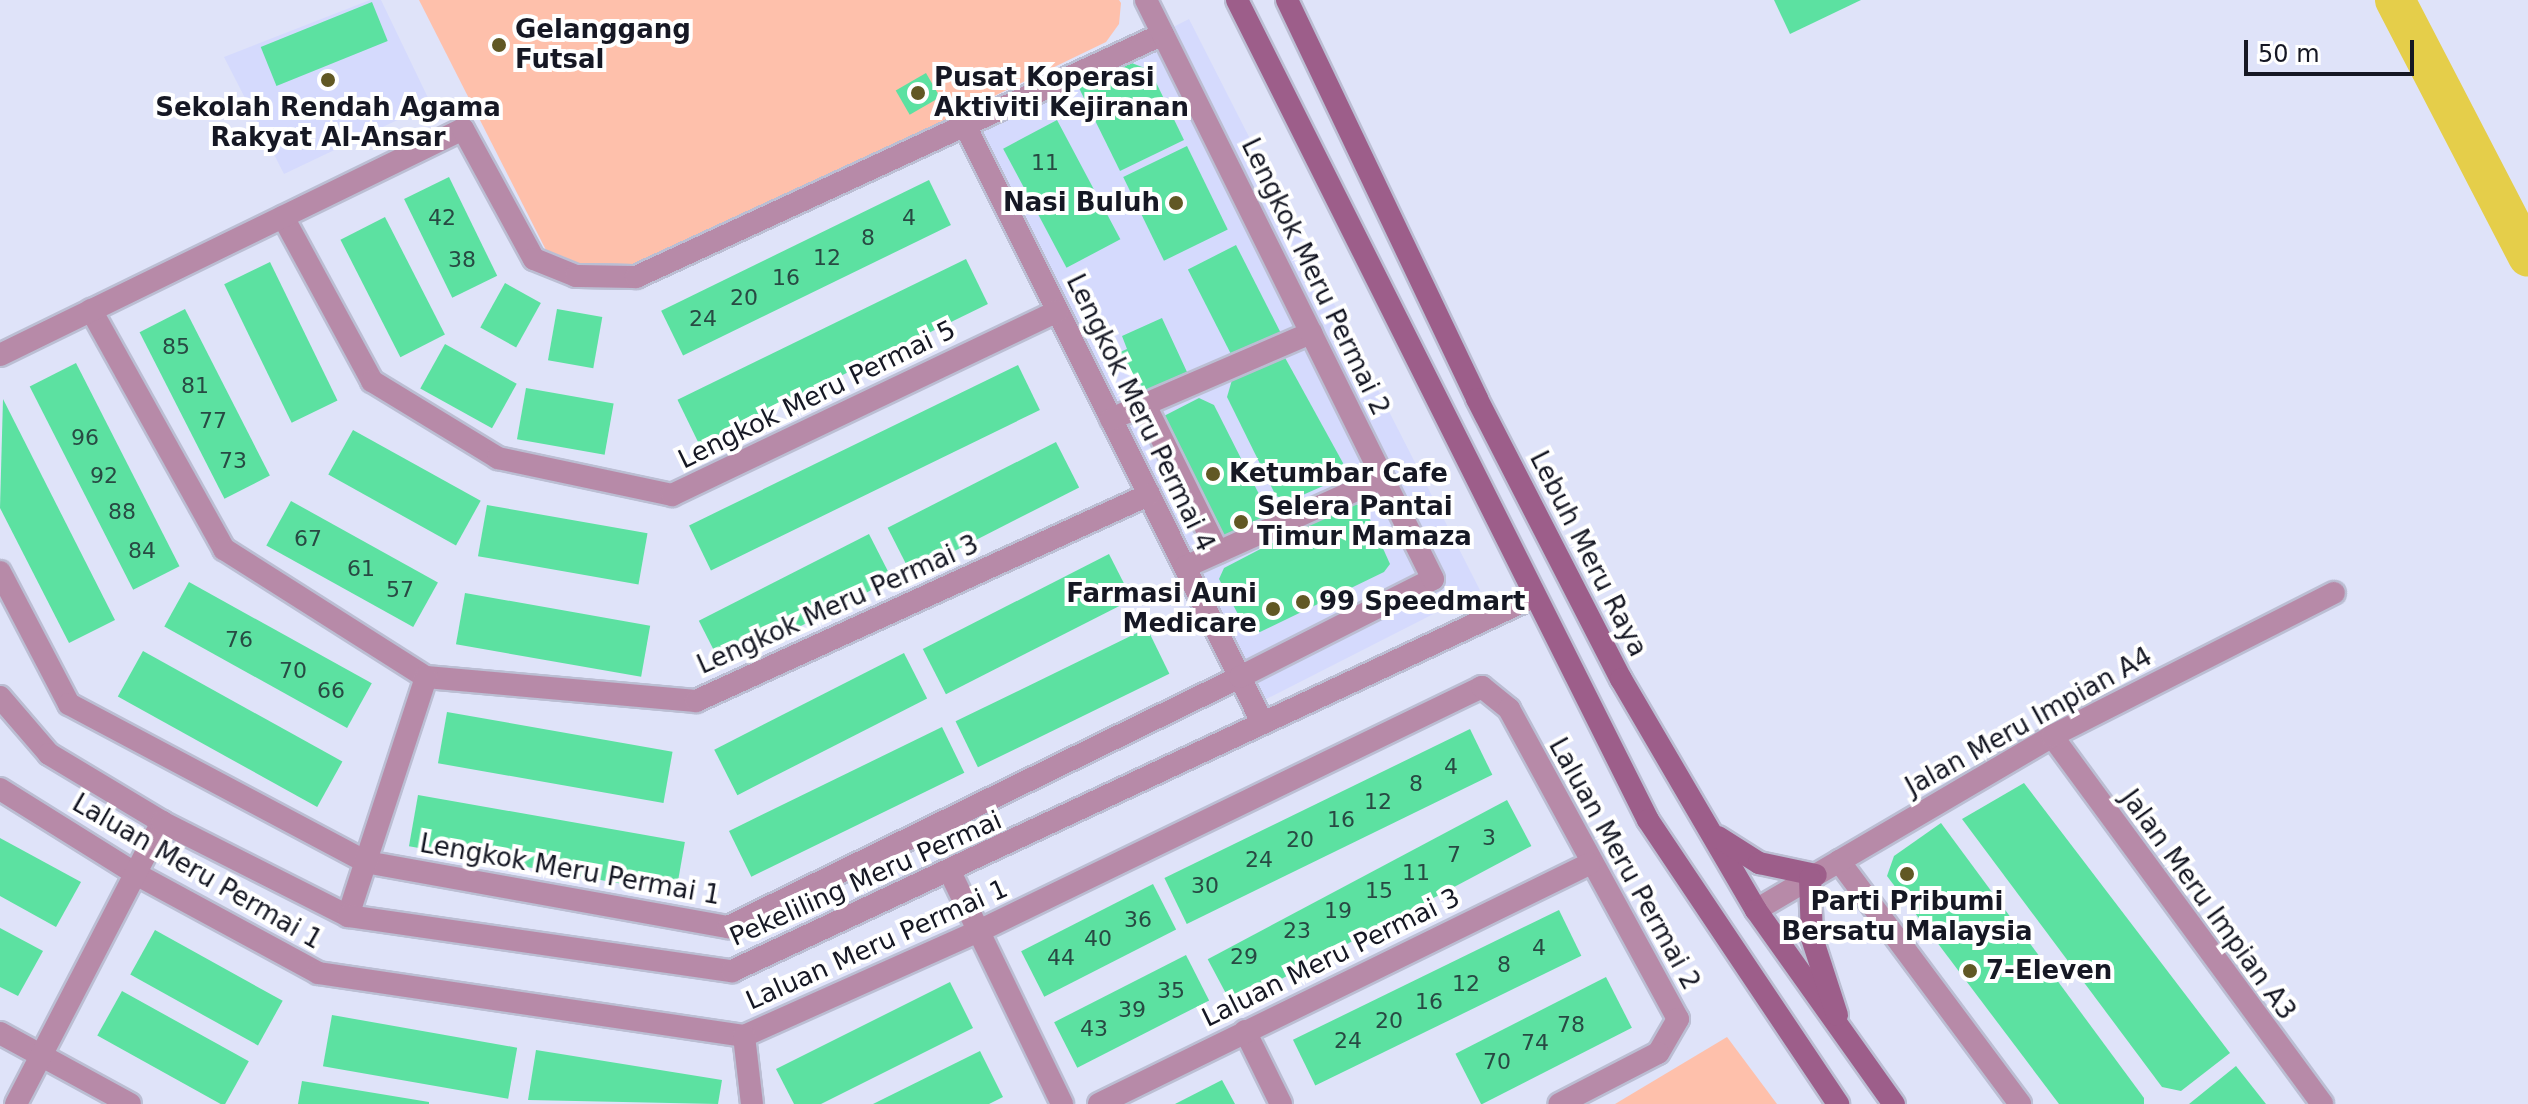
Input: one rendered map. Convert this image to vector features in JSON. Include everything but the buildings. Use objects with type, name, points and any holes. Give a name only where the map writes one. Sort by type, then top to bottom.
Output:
[{"type":"main road","points":[[1237,0],[1533,597],[1648,820],[1838,1104]]},
{"type":"main road","name":"Lebuh Meru Raya","points":[[1287,0],[1477,399],[1621,679],[1756,910],[1847,1043],[1894,1104]]},
{"type":"main road","points":[[1710,832],[1759,863],[1813,876],[1812,938],[1847,1043]]},
{"type":"street","name":"Lengkok Meru Permai 2","points":[[1146,0],[1433,579],[1240,677]]},
{"type":"street","points":[[0,355],[463,129],[534,259],[556,271],[615,280],[636,277],[967,129],[1163,34]]},
{"type":"street","name":"Lengkok Meru Permai 4","points":[[967,129],[1262,722]]},
{"type":"street","name":"Lengkok Meru Permai 5","points":[[283,217],[372,381],[498,458],[672,495],[1057,311]]},
{"type":"street","name":"Lengkok Meru Permai 3","points":[[91,310],[224,549],[426,677],[696,701],[1149,495]]},
{"type":"street","points":[[1111,419],[1311,333]]},
{"type":"street","points":[[1145,405],[1218,552]]},
{"type":"street","points":[[1185,567],[1383,478]]},
{"type":"street","name":"Lengkok Meru Permai 1","points":[[0,572],[69,704],[366,862],[728,927],[1240,677]]},
{"type":"street","name":"Jalan Meru Impian A4","points":[[1756,910],[2052,736],[2334,593]]},
{"type":"street","name":"Pekeliling Meru Permai","points":[[0,697],[49,754],[162,822],[348,916],[732,971],[951,874],[1262,722],[1533,597]]},
{"type":"street","points":[[348,916],[426,677]]},
{"type":"street","name":"Laluan Meru Permai 1","points":[[0,789],[136,874],[318,973],[744,1036],[979,931],[1472,687],[1491,691]]},
{"type":"street","name":"Laluan Meru Permai 2","points":[[1491,691],[1509,709],[1589,864],[1678,1019],[1658,1053],[1559,1104]]},
{"type":"street","name":"Jalan Meru Impian A3","points":[[2052,736],[2322,1104]]},
{"type":"street","points":[[16,1104],[162,822]]},
{"type":"street","points":[[1839,861],[2020,1104]]},
{"type":"street","name":"Laluan Meru Permai 3","points":[[1099,1104],[1589,864]]},
{"type":"street","points":[[951,874],[1062,1104]]},
{"type":"street","points":[[1245,1031],[1281,1104]]},
{"type":"street","points":[[0,1033],[130,1104]]},
{"type":"street","points":[[744,1036],[752,1104]]},
{"type":"shaded area","name":"Sekolah Rendah Agama Rakyat Al-Ansar","points":[[370,0],[381,0],[431,104],[284,174],[224,57]]},
{"type":"shaded area","points":[[419,0],[1119,0],[1121,3],[1119,24],[1106,42],[646,264],[611,271],[550,258]]},
{"type":"shaded area","points":[[1189,19],[1480,590],[1257,704],[966,132]]},
{"type":"shaded area","points":[[1727,1037],[1777,1104],[1615,1104]]},
{"type":"waterway","points":[[2395,0],[2528,257]]},
{"type":"place","name":"Gelanggang Futsal","points":[[499,45]]},
{"type":"place","name":"Sekolah Rendah Agama Rakyat Al-Ansar","points":[[328,80]]},
{"type":"place","name":"Pusat Koperasi Aktiviti Kejiranan","points":[[918,93]]},
{"type":"place","name":"Nasi Buluh","points":[[1176,203]]},
{"type":"place","name":"Ketumbar Cafe","points":[[1213,474]]},
{"type":"place","name":"Selera Pantai Timur Mamaza","points":[[1241,522]]},
{"type":"place","name":"99 Speedmart","points":[[1303,602]]},
{"type":"place","name":"Farmasi Auni Medicare","points":[[1273,609]]},
{"type":"place","name":"Parti Pribumi Bersatu Malaysia","points":[[1907,874]]},
{"type":"place","name":"7-Eleven","points":[[1970,971]]}]
